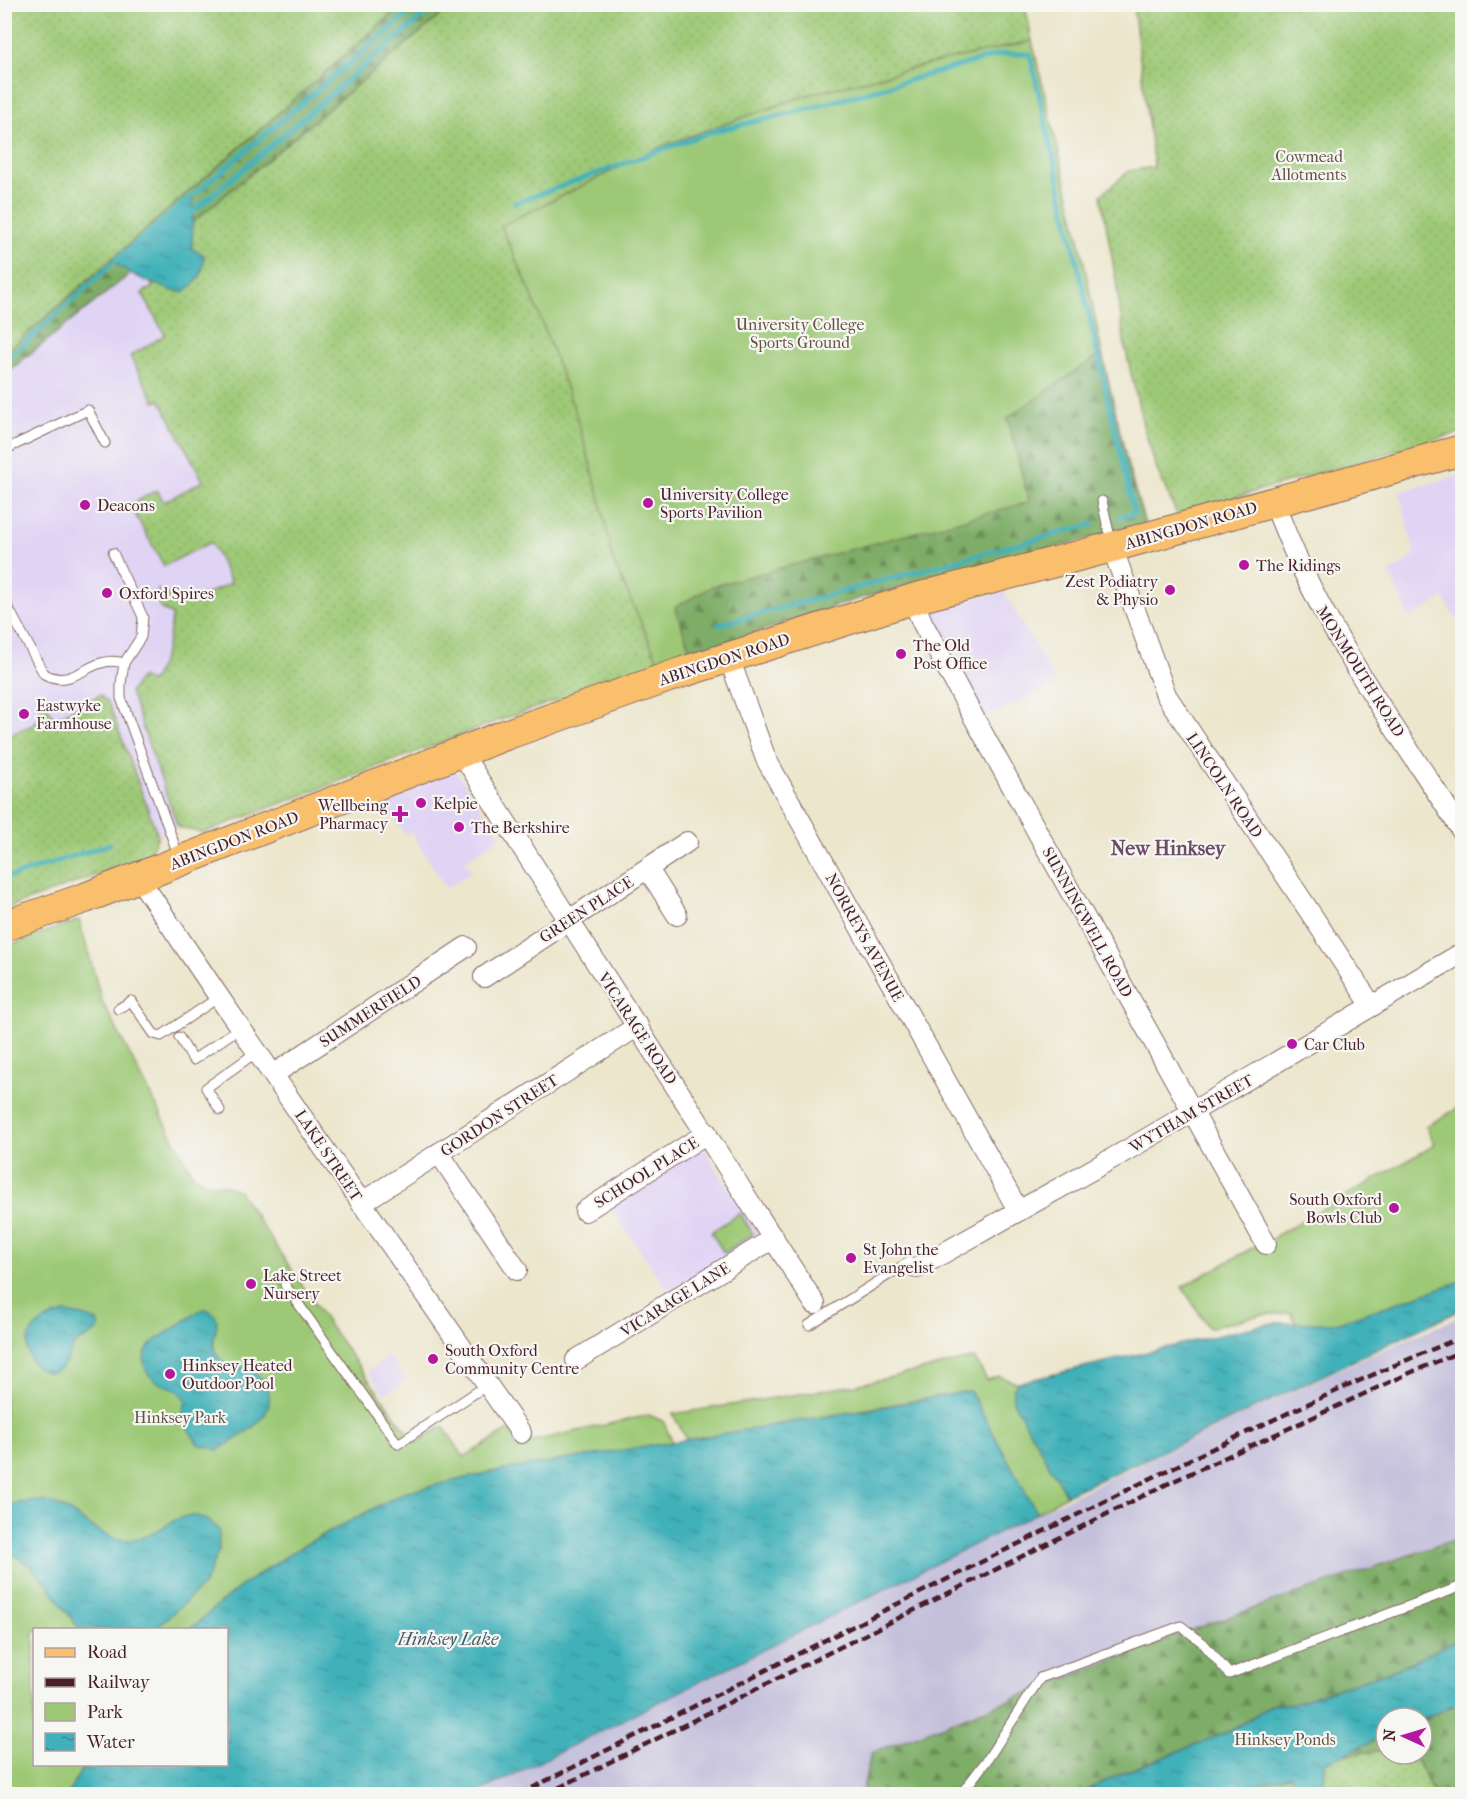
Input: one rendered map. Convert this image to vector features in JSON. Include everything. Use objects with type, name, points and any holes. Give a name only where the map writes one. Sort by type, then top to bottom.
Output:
[{"type":"main road","name":"ABINGDON ROAD","points":[[4,926],[181,861],[461,752],[654,682],[913,599],[1112,548],[1462,450]]},
{"type":"street","name":"MONMOUTH ROAD","points":[[1274,502],[1319,604],[1341,643],[1462,831]]},
{"type":"street","name":"LINCOLN ROAD","points":[[1112,548],[1166,695],[1372,1006]]},
{"type":"street","name":"SUNNINGWELL ROAD","points":[[913,599],[922,622],[973,704],[1266,1244]]},
{"type":"street","name":"NORREYS AVENUE","points":[[729,658],[766,759],[1018,1210]]},
{"type":"street","name":"VICARAGE ROAD","points":[[461,752],[819,1310]]},
{"type":"street","name":"GREEN PLACE","points":[[484,976],[687,842]]},
{"type":"street","points":[[648,869],[677,915]]},
{"type":"street","name":"LAKE STREET","points":[[138,877],[521,1433]]},
{"type":"street","name":"SUMMERFIELD","points":[[274,1074],[466,947]]},
{"type":"street","name":"WYTHAM STREET","points":[[913,1265],[1018,1210],[1194,1112],[1462,952]]},
{"type":"street","name":"GORDON STREET","points":[[361,1203],[638,1026]]},
{"type":"street","name":"SCHOOL PLACE","points":[[585,1211],[707,1133]]},
{"type":"street","points":[[439,1153],[517,1270]]},
{"type":"street","name":"VICARAGE LANE","points":[[576,1360],[774,1238]]},
{"type":"lane","points":[[4,450],[88,410],[105,443]]},
{"type":"lane","points":[[1102,501],[1112,548]]},
{"type":"lane","points":[[113,553],[143,617],[141,637],[124,663],[121,698],[181,861]]},
{"type":"lane","points":[[4,600],[44,674],[67,679],[105,661],[124,663]]},
{"type":"lane","points":[[118,1010],[131,1001],[154,1034],[161,1036],[219,997]]},
{"type":"lane","points":[[179,1037],[193,1060],[241,1027]]},
{"type":"lane","points":[[220,1110],[202,1090],[258,1052]]},
{"type":"lane","points":[[809,1325],[819,1310],[913,1265]]},
{"type":"lane","points":[[285,1285],[398,1444],[487,1385]]},
{"type":"lane","points":[[961,1794],[987,1760],[1040,1678],[1181,1626],[1203,1643],[1229,1674],[1462,1586]]},
{"type":"shaded area","name":"Oxford Spires","points":[[140,266],[311,549],[203,833],[178,827],[158,836],[148,856],[5,909],[5,374]]},
{"type":"shaded area","points":[[1462,475],[1462,616],[1456,619],[1444,598],[1410,618],[1389,572],[1400,567],[1415,554],[1399,492]]},
{"type":"shaded area","points":[[1004,592],[1057,684],[987,717],[929,610]]},
{"type":"shaded area","points":[[454,771],[500,837],[465,861],[472,872],[446,889],[411,831],[405,835],[383,801]]},
{"type":"shaded area","points":[[701,1144],[759,1235],[670,1293],[607,1203]]},
{"type":"shaded area","points":[[1462,1315],[1462,1537],[1197,1628],[871,1753],[862,1794],[475,1794],[1037,1513],[1334,1372]]},
{"type":"shaded area","points":[[389,1356],[406,1381],[384,1395],[368,1371]]},
{"type":"green space","points":[[5,5],[402,5],[5,353]]},
{"type":"green space","points":[[402,5],[453,5],[140,266],[5,374],[5,353]]},
{"type":"green space","points":[[453,5],[1025,5],[1032,41],[804,96],[660,147],[501,226],[532,295],[576,414],[600,498],[613,560],[660,665],[500,720],[203,833],[178,827],[130,692],[141,677],[150,683],[166,651],[172,615],[160,608],[158,590],[188,603],[231,583],[211,542],[164,566],[130,505],[157,490],[164,502],[203,481],[160,400],[155,402],[130,356],[165,335],[142,293],[153,287],[140,266]]},
{"type":"green space","name":"Cowmead Allotments","points":[[1133,5],[1462,5],[1462,432],[1177,514],[1157,470],[1144,429],[1125,347],[1101,195],[1129,171],[1154,167]]},
{"type":"green space","name":"University College Sports Ground","points":[[1032,41],[1079,238],[1102,353],[1007,418],[1029,502],[713,586],[675,607],[691,654],[660,665],[613,560],[600,498],[576,414],[532,295],[501,226],[660,147],[804,96]]},
{"type":"green space","points":[[1102,353],[1128,467],[1145,524],[861,598],[691,654],[675,607],[713,586],[1029,501],[1007,418]]},
{"type":"green space","points":[[100,695],[109,704],[158,836],[148,856],[5,909],[5,736],[33,725],[43,718],[39,708],[46,704],[54,719]]},
{"type":"green space","name":"Hinksey Park","points":[[79,920],[102,1001],[192,1174],[206,1183],[225,1185],[239,1191],[330,1327],[415,1443],[443,1426],[464,1457],[509,1430],[520,1444],[649,1415],[663,1421],[673,1443],[492,1472],[403,1493],[301,1547],[241,1586],[191,1628],[33,1628],[33,1766],[83,1766],[68,1794],[5,1794],[4,947]]},
{"type":"green space","name":"South Oxford Bowls Club","points":[[1462,1106],[1462,1281],[1336,1323],[1295,1323],[1292,1313],[1260,1315],[1209,1328],[1182,1287],[1254,1247],[1266,1244],[1277,1235],[1435,1145],[1426,1126]]},
{"type":"green space","points":[[740,1213],[753,1234],[724,1253],[711,1232]]},
{"type":"green space","points":[[974,1358],[987,1380],[998,1376],[1017,1383],[1013,1391],[1013,1401],[1066,1495],[1037,1513],[970,1391],[687,1440],[673,1414],[856,1385]]},
{"type":"green space","points":[[1462,1537],[1462,1638],[1399,1668],[1295,1703],[1271,1705],[1233,1730],[1116,1776],[1079,1794],[862,1794],[871,1753],[1197,1628]]},
{"type":"green space","points":[[1462,1702],[1462,1794],[1434,1794],[1419,1766],[1434,1766],[1434,1714]]},
{"type":"green space","points":[[1374,1740],[1374,1751],[1340,1755]]},
{"type":"green space","points":[[1374,1751],[1374,1766],[1419,1766],[1434,1794],[1326,1794],[1323,1789],[1324,1763],[1340,1755]]},
{"type":"green space","points":[[1291,1775],[1300,1794],[1224,1794]]},
{"type":"water","points":[[193,196],[192,249],[204,255],[203,268],[193,285],[182,293],[174,291],[137,277],[114,262]]},
{"type":"water","points":[[1462,1281],[1462,1309],[1198,1435],[1066,1495],[1013,1401],[1013,1391],[1017,1383],[1273,1323],[1336,1323]]},
{"type":"water","points":[[206,1309],[216,1318],[214,1347],[219,1358],[227,1364],[246,1368],[256,1374],[267,1387],[269,1398],[268,1408],[263,1417],[246,1432],[218,1450],[198,1444],[182,1419],[186,1399],[173,1388],[153,1379],[144,1365],[145,1355],[153,1342]]},
{"type":"water","points":[[65,1313],[97,1321],[99,1328],[74,1346],[60,1369],[50,1372],[40,1370],[28,1353],[28,1342],[33,1330],[45,1320]]},
{"type":"water","name":"Hinksey Lake","points":[[970,1391],[1037,1513],[475,1794],[68,1794],[83,1766],[228,1766],[228,1628],[191,1628],[241,1586],[301,1547],[403,1493],[492,1472]]},
{"type":"water","points":[[43,1501],[65,1509],[88,1525],[113,1538],[122,1540],[144,1537],[184,1516],[194,1516],[206,1520],[219,1529],[219,1550],[204,1585],[156,1628],[78,1628],[50,1588],[31,1567],[5,1548],[5,1508],[16,1503]]},
{"type":"water","name":"Hinksey Ponds","points":[[1462,1638],[1462,1702],[1434,1714],[1434,1706],[1374,1706],[1374,1740],[1324,1763],[1323,1789],[1326,1794],[1300,1794],[1291,1775],[1224,1794],[1079,1794],[1116,1776],[1233,1730],[1271,1705],[1295,1703],[1399,1668]]},
{"type":"waterway","points":[[4,362],[114,262],[419,4]]},
{"type":"waterway","points":[[189,215],[437,4]]},
{"type":"waterway","points":[[515,203],[711,132],[808,109],[1001,54],[1030,54],[1134,513],[1120,517]]},
{"type":"waterway","points":[[718,625],[1093,524]]},
{"type":"waterway","points":[[10,877],[110,844]]},
{"type":"railway","points":[[520,1794],[1189,1460],[1352,1384],[1462,1337]]},
{"type":"railway","points":[[546,1794],[1165,1485],[1462,1351]]},
{"type":"place","name":"University College Sports Pavilion","points":[[648,503]]},
{"type":"place","name":"Deacons","points":[[85,505]]},
{"type":"place","name":"The Ridings","points":[[1244,565]]},
{"type":"place","name":"Zest Podiatry & Physio","points":[[1170,590]]},
{"type":"place","name":"Oxford Spires","points":[[107,593]]},
{"type":"place","name":"The Old Post Office","points":[[901,654]]},
{"type":"place","name":"Eastwyke Farmhouse","points":[[24,714]]},
{"type":"place","name":"Kelpie","points":[[421,803]]},
{"type":"place","name":"Wellbeing Pharmacy","points":[[400,814]]},
{"type":"place","name":"The Berkshire","points":[[459,827]]},
{"type":"place","name":"Car Club","points":[[1292,1044]]},
{"type":"place","name":"South Oxford Bowls Club","points":[[1394,1208]]},
{"type":"place","name":"St John the Evangelist","points":[[851,1258]]},
{"type":"place","name":"Lake Street Nursery","points":[[251,1284]]},
{"type":"place","name":"South Oxford Community Centre","points":[[433,1359]]},
{"type":"place","name":"Hinksey Heated Outdoor Pool","points":[[170,1374]]},
{"type":"district","name":"New Hinksey","points":[[1168,848]]}]
